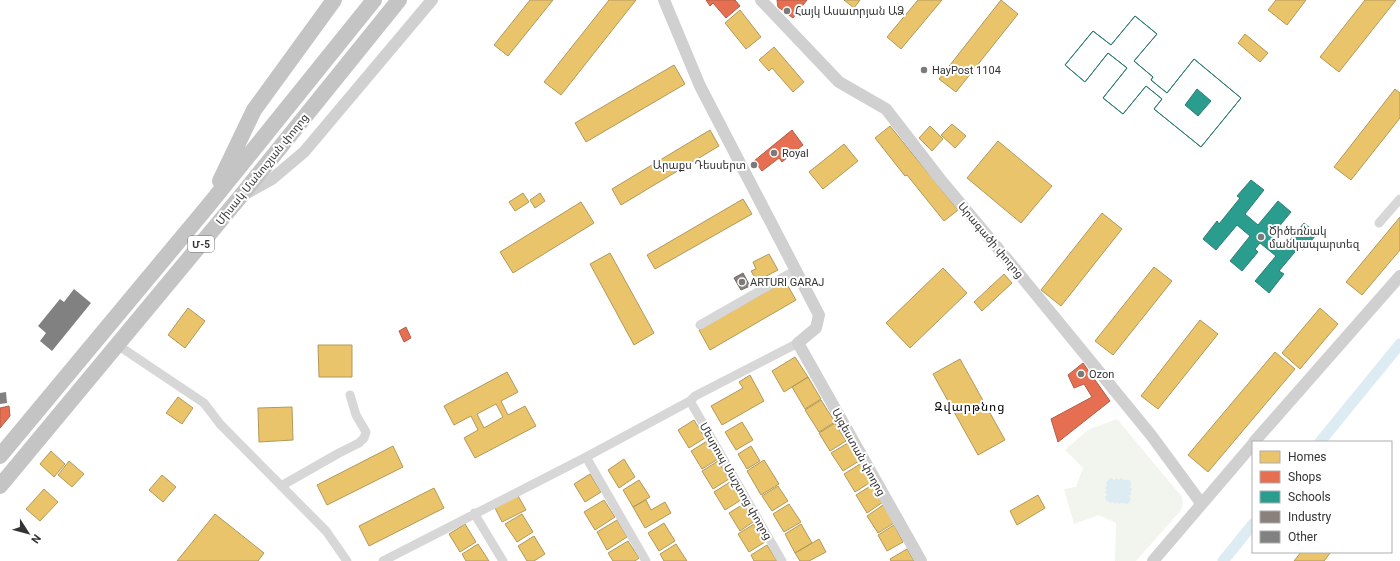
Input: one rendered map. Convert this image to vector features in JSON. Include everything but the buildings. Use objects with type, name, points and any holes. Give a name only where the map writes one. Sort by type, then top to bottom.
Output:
[{"type":"highway","points":[[208,206],[254,110],[334,0]]},
{"type":"highway","name":"Միսակ Մանուշյան փողոց","points":[[0,456],[208,206],[374,0]]},
{"type":"highway","name":"Միսակ Մանուշյան փողոց","points":[[0,486],[116,344],[240,197],[399,0]]},
{"type":"street","points":[[383,561],[474,513],[586,457],[690,401],[695,396],[798,343],[816,328],[819,315],[700,86],[664,0]]},
{"type":"street","name":"Արագածի փողոց","points":[[761,0],[839,82],[886,109],[940,179],[1151,435],[1201,503]]},
{"type":"street","points":[[240,197],[272,179],[304,152],[430,2]]},
{"type":"street","points":[[1379,223],[1400,199]]},
{"type":"street","points":[[700,325],[796,270]]},
{"type":"street","points":[[1256,441],[1400,276]]},
{"type":"street","name":"Այգեստան փողոց","points":[[798,343],[921,561]]},
{"type":"street","points":[[116,344],[204,403],[220,424],[326,531],[347,561]]},
{"type":"street","points":[[281,486],[359,443],[364,438],[366,432],[356,415],[350,395]]},
{"type":"street","name":"Մեսրոպ Մաշտոց փողոց","points":[[690,401],[782,561]]},
{"type":"street","points":[[1153,561],[1201,503],[1252,445]]},
{"type":"street","points":[[586,457],[646,561]]},
{"type":"street","points":[[474,513],[503,561]]},
{"type":"shaded area","points":[[1117,419],[1183,500],[1181,510],[1136,561],[1115,561],[1116,523],[1099,515],[1074,524],[1064,489],[1076,487],[1083,468],[1065,450],[1088,430]]},
{"type":"shaded area","points":[[1110,478],[1115,480],[1116,478],[1119,480],[1121,478],[1124,480],[1130,480],[1130,487],[1132,489],[1130,492],[1132,494],[1129,496],[1131,499],[1128,504],[1119,504],[1117,502],[1115,504],[1106,500],[1105,497],[1107,495],[1105,492],[1107,490],[1105,488],[1107,486],[1106,483]]},
{"type":"waterway","points":[[1321,441],[1400,344]]},
{"type":"waterway","points":[[1223,561],[1252,525]]},
{"type":"place","name":"Հայկ Ասատրյան ԱՁ","points":[[787,11]]},
{"type":"place","name":"HayPost 1104","points":[[924,70]]},
{"type":"place","name":"Royal","points":[[774,153]]},
{"type":"place","name":"Արաքս Դեսսերտ","points":[[754,165]]},
{"type":"place","name":"Ծիծեռնակ մանկապարտեզ","points":[[1261,237]]},
{"type":"place","name":"ARTURI GARAJ","points":[[742,282]]},
{"type":"place","name":"Ozon","points":[[1081,374]]},
{"type":"district","name":"Զվարթնոց","points":[[970,407]]}]
